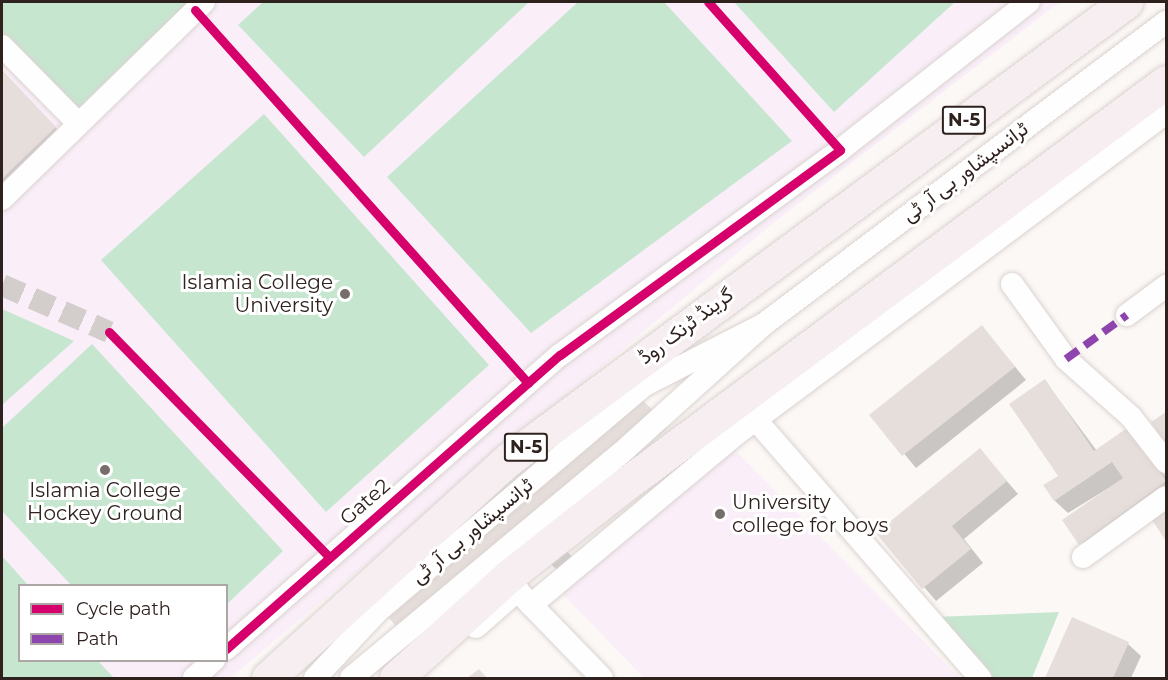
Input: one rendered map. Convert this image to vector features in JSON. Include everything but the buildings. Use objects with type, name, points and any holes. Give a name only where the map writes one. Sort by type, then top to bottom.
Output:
[{"type":"highway","name":"گرینڈ ٹرنک روڈ","points":[[268,678],[509,459],[1126,2]]},
{"type":"highway","points":[[396,678],[518,592],[957,233],[1167,82]]},
{"type":"street","name":"Gate2","points":[[228,648],[528,383],[1029,2]]},
{"type":"street","points":[[2,199],[195,4]]},
{"type":"street","name":"ٹرانسپشاور بی آر ٹی","points":[[351,678],[621,453],[764,324],[1167,21]]},
{"type":"street","points":[[2,46],[78,123]]},
{"type":"street","points":[[417,678],[518,592],[756,420],[1167,113]]},
{"type":"street","points":[[1012,284],[1066,359],[1131,417],[1167,462]]},
{"type":"street","points":[[1127,315],[1167,286]]},
{"type":"street","name":"ٹرانسپشاور بی آر ٹی","points":[[315,678],[378,611],[643,386],[764,324]]},
{"type":"street","points":[[756,420],[980,678]]},
{"type":"street","points":[[1083,557],[1167,497]]},
{"type":"street","points":[[518,592],[602,678]]},
{"type":"street","points":[[194,678],[212,662]]},
{"type":"shaded area","name":"Islamia College University","points":[[2,2],[1060,2],[771,225],[230,678],[2,678]]},
{"type":"shaded area","name":"University college for boys","points":[[725,440],[960,678],[644,678],[557,588]]},
{"type":"green space","points":[[3,2],[187,2],[195,10],[78,123],[2,46]]},
{"type":"green space","points":[[263,2],[529,2],[364,157],[238,25]]},
{"type":"green space","points":[[578,2],[664,2],[792,141],[531,333],[387,177]]},
{"type":"green space","points":[[734,2],[955,2],[834,112]]},
{"type":"green space","points":[[264,114],[489,365],[326,512],[101,260]]},
{"type":"green space","points":[[2,309],[74,341],[2,405]]},
{"type":"green space","name":"Islamia College Hockey Ground","points":[[92,344],[283,551],[228,603],[228,584],[70,584],[2,511],[2,428]]},
{"type":"green space","points":[[2,556],[27,584],[18,584],[18,662],[99,662],[114,678],[2,678]]},
{"type":"green space","points":[[1059,612],[1032,678],[989,678],[934,617]]},
{"type":"tunnel","points":[[2,285],[109,332]]},
{"type":"marked path","points":[[1066,359],[1127,315]]},
{"type":"cycle path","points":[[228,647],[560,355],[840,150],[708,2]]},
{"type":"cycle path","points":[[195,10],[528,383]]},
{"type":"cycle path","points":[[109,332],[329,557]]},
{"type":"place","name":"Islamia College University","points":[[345,294]]},
{"type":"place","name":"Islamia College Hockey Ground","points":[[105,470]]},
{"type":"place","name":"University college for boys","points":[[720,514]]}]
